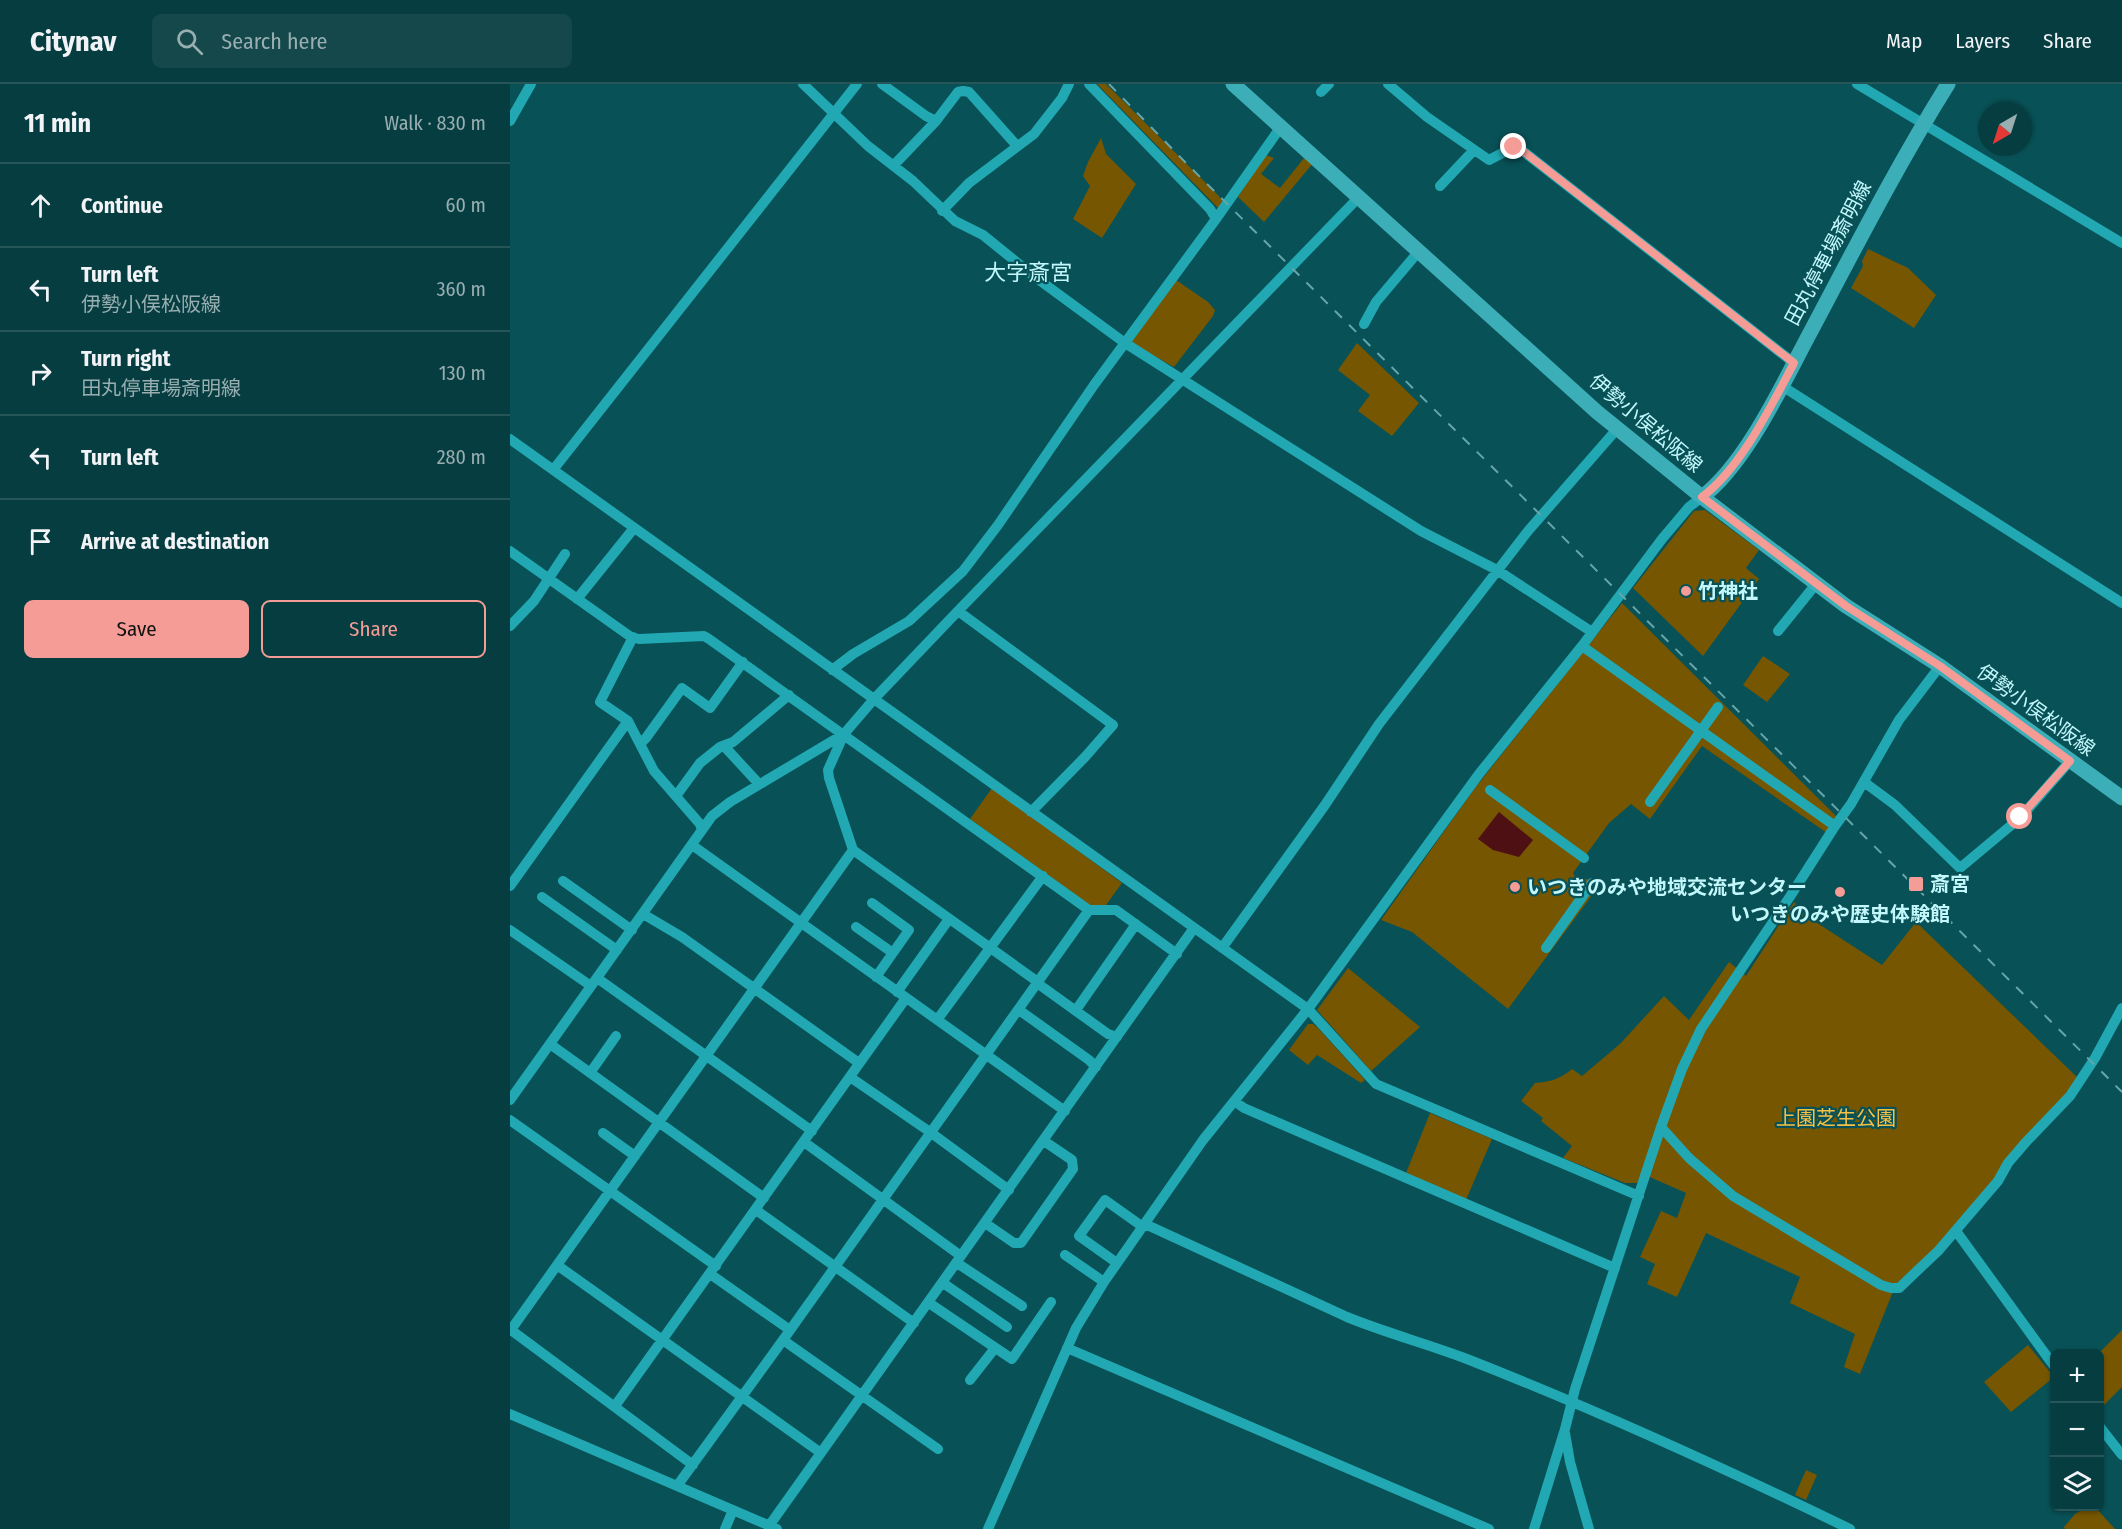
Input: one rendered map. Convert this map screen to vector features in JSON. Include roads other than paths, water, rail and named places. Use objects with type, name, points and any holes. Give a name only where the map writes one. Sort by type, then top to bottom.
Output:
[{"type":"main road","name":"伊勢小俣松阪線","points":[[1233,84],[1617,429],[1702,497],[1854,612],[1940,666],[2122,798]]},
{"type":"main road","name":"田丸停車場斎明線","points":[[1702,497],[1730,469],[1782,386],[1886,189],[1948,84]]},
{"type":"street","points":[[510,121],[531,84]]},
{"type":"street","points":[[803,84],[868,146],[894,165],[942,211],[955,221],[983,235],[1035,277],[1125,343],[1421,531],[1497,570],[1592,632]]},
{"type":"street","points":[[554,470],[857,84]]},
{"type":"street","points":[[882,84],[936,121]]},
{"type":"street","points":[[942,211],[969,183],[1034,134],[1062,98],[1069,84]]},
{"type":"street","points":[[1089,84],[1210,209],[1216,219]]},
{"type":"street","points":[[1388,84],[1427,117],[1489,159],[1514,147],[1519,148],[1794,363]]},
{"type":"street","points":[[1857,84],[2122,243]]},
{"type":"street","points":[[894,165],[936,121],[958,92],[963,91],[969,93],[1017,146]]},
{"type":"street","points":[[832,670],[853,654],[909,621],[959,576],[998,525],[1125,343],[1280,128]]},
{"type":"street","points":[[1440,186],[1451,177],[1474,150]]},
{"type":"street","points":[[1117,1038],[1108,1034],[853,850],[828,770],[844,734],[874,699],[1359,197]]},
{"type":"street","points":[[1364,324],[1376,302],[1419,251]]},
{"type":"street","points":[[1782,386],[2122,603]]},
{"type":"street","points":[[1222,948],[1325,805],[1379,724],[1528,531],[1617,429]]},
{"type":"street","points":[[510,439],[1308,1009],[1376,1084],[1639,1196]]},
{"type":"street","points":[[988,1529],[1081,1318],[1117,1263],[1189,1159],[1308,1009],[1479,774],[1582,646],[1662,539],[1689,507],[1702,497]]},
{"type":"street","points":[[577,599],[634,528]]},
{"type":"street","points":[[510,551],[633,637],[704,636],[1089,910],[1116,910],[1177,954]]},
{"type":"street","points":[[510,626],[534,601],[565,554]]},
{"type":"street","points":[[1778,631],[1816,584]]},
{"type":"street","points":[[958,610],[1113,725],[1085,758],[1031,812]]},
{"type":"street","points":[[633,637],[600,702],[628,721],[654,771],[700,824],[702,830]]},
{"type":"street","points":[[1582,646],[1835,826]]},
{"type":"street","points":[[640,744],[682,688],[710,708],[743,662]]},
{"type":"street","points":[[1534,1529],[1575,1389],[1682,1069],[1701,1029],[1851,804],[1899,720],[1940,666]]},
{"type":"street","points":[[676,796],[700,763],[720,747],[733,742],[789,695]]},
{"type":"street","points":[[1650,802],[1718,707]]},
{"type":"street","points":[[510,886],[628,721]]},
{"type":"street","points":[[510,1100],[718,810],[844,734]]},
{"type":"street","points":[[724,746],[759,784]]},
{"type":"street","points":[[1864,782],[1895,805],[1960,868],[2020,817],[2070,761]]},
{"type":"street","points":[[1490,790],[1584,858]]},
{"type":"street","points":[[692,845],[1065,1111]]},
{"type":"street","points":[[693,1465],[510,1331],[853,850]]},
{"type":"street","points":[[937,1020],[1043,876]]},
{"type":"street","points":[[563,881],[632,930]]},
{"type":"street","points":[[1546,948],[1592,883]]},
{"type":"street","points":[[542,897],[617,950]]},
{"type":"street","points":[[872,903],[909,930],[876,977]]},
{"type":"street","points":[[677,1486],[1089,910]]},
{"type":"street","points":[[643,914],[682,937],[859,1063]]},
{"type":"street","points":[[897,992],[949,919]]},
{"type":"street","points":[[1076,1010],[1136,924]]},
{"type":"street","points":[[856,927],[893,953]]},
{"type":"street","points":[[510,1414],[773,1527],[821,1453],[1194,928]]},
{"type":"street","points":[[510,930],[594,982],[707,1057],[812,1131]]},
{"type":"street","points":[[615,1406],[906,998]]},
{"type":"street","points":[[1661,1127],[1689,1158],[1733,1196],[1881,1285],[1899,1288],[1956,1231],[1998,1181],[2008,1163],[2070,1096],[2095,1058],[2122,1008]]},
{"type":"street","points":[[1019,1010],[1089,1059],[1096,1067]]},
{"type":"street","points":[[590,1073],[616,1036]]},
{"type":"street","points":[[550,1044],[764,1198]]},
{"type":"street","points":[[850,1077],[1009,1190]]},
{"type":"street","points":[[1234,1101],[1245,1108],[1615,1268]]},
{"type":"street","points":[[510,1120],[610,1192],[790,1330]]},
{"type":"street","points":[[603,1133],[635,1156]]},
{"type":"street","points":[[985,1222],[1014,1243],[1021,1243],[1073,1169],[1072,1160],[1044,1141]]},
{"type":"street","points":[[804,1143],[882,1199],[1022,1306]]},
{"type":"street","points":[[1117,1263],[1079,1236],[1105,1200],[1144,1225],[1347,1317],[1466,1359],[1572,1403],[1726,1470],[1847,1528]]},
{"type":"street","points":[[756,1210],[914,1323]]},
{"type":"street","points":[[1956,1231],[2050,1359]]},
{"type":"street","points":[[1065,1255],[1104,1282]]},
{"type":"street","points":[[557,1265],[821,1453]]},
{"type":"street","points":[[943,1283],[1007,1327]]},
{"type":"street","points":[[929,1303],[1012,1359],[1051,1302]]},
{"type":"street","points":[[783,1340],[939,1449]]},
{"type":"street","points":[[970,1380],[995,1348]]},
{"type":"street","points":[[1067,1348],[1488,1529]]},
{"type":"street","points":[[1565,1429],[1570,1462],[1589,1529]]},
{"type":"street","points":[[2104,1432],[2122,1455]]},
{"type":"street","points":[[725,1529],[733,1510]]},
{"type":"railway","points":[[1109,84],[2122,1092]]},
{"type":"place","name":"竹神社","points":[[1686,591]]},
{"type":"place","name":"斎宮","points":[[1916,884]]},
{"type":"place","name":"いつきのみや地域交流センター","points":[[1515,887]]},
{"type":"place","name":"いつきのみや歴史体験館","points":[[1840,892]]},
{"type":"district","name":"大字斎宮","points":[[1028,272]]},
{"type":"park label","name":"上園芝生公園","points":[[1836,1118]]}]
